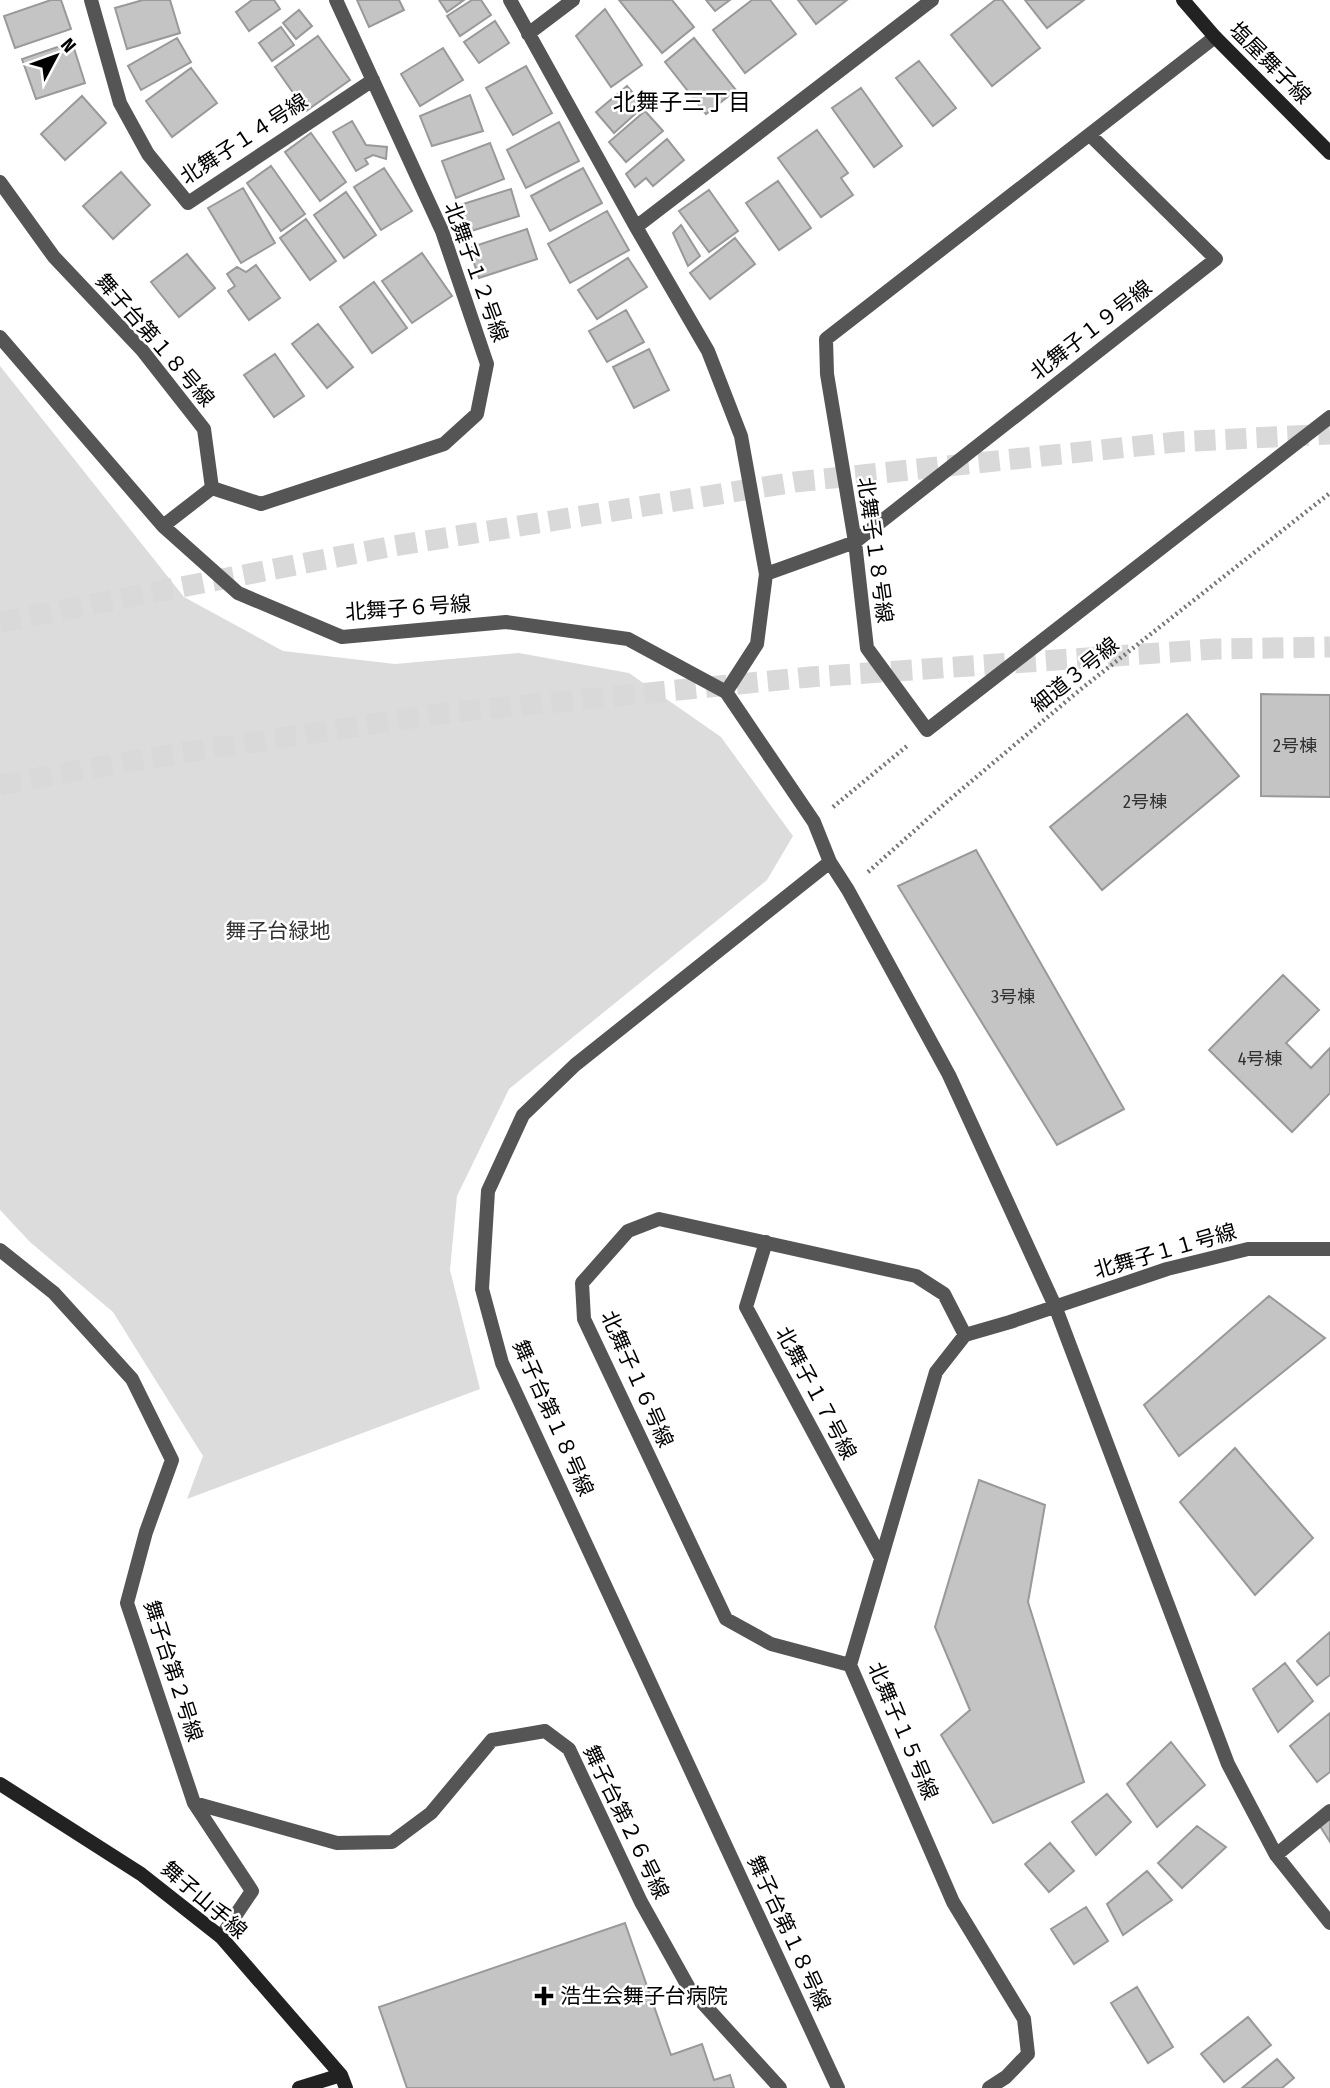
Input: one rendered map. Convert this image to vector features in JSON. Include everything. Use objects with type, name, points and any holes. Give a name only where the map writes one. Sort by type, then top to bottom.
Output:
[{"type":"street","name":"北舞子１４号線","points":[[91,0],[120,103],[148,154],[188,203],[373,80]]},
{"type":"street","name":"北舞子１２号線","points":[[212,488],[261,504],[444,444],[477,414],[487,364],[442,231],[336,0]]},
{"type":"street","points":[[510,0],[708,351],[741,436],[766,574],[757,644],[726,692]]},
{"type":"street","points":[[528,34],[573,0]]},
{"type":"street","points":[[636,227],[932,0]]},
{"type":"street","name":"塩屋舞子線","points":[[1183,0],[1215,37],[1330,153]]},
{"type":"street","name":"北舞子１８号線","points":[[927,730],[867,649],[855,542],[827,374],[825,339],[1091,136],[1215,37]]},
{"type":"street","name":"北舞子１９号線","points":[[855,542],[1216,259],[1091,136]]},
{"type":"street","name":"舞子台第１８号線","points":[[0,183],[54,257],[142,350],[204,429],[212,488]]},
{"type":"street","name":"北舞子６号線","points":[[0,337],[163,526],[238,593],[342,637],[506,621],[628,639],[726,692],[814,822],[830,862],[949,1075],[1055,1306],[1228,1764],[1276,1855],[1330,1923]]},
{"type":"street","points":[[927,730],[1330,416]]},
{"type":"street","points":[[163,526],[212,488]]},
{"type":"street","points":[[766,574],[855,542]]},
{"type":"street","name":"舞子台第１８号線","points":[[830,862],[575,1065],[523,1115],[488,1191],[482,1289],[502,1363],[838,2088]]},
{"type":"street","name":"北舞子１６号線","points":[[850,1665],[771,1644],[726,1619],[584,1319],[582,1283],[628,1231],[659,1219],[916,1276],[944,1294],[965,1335]]},
{"type":"street","name":"北舞子１７号線","points":[[766,1242],[746,1307],[881,1558]]},
{"type":"street","name":"北舞子１１号線","points":[[1055,1306],[1167,1269],[1248,1249],[1330,1249]]},
{"type":"street","name":"舞子台第２号線","points":[[0,1250],[54,1293],[132,1380],[172,1460],[146,1532],[127,1603],[194,1803],[252,1891],[221,1937]]},
{"type":"street","points":[[965,1335],[1055,1306]]},
{"type":"street","name":"北舞子１５号線","points":[[965,1335],[936,1373],[850,1665],[953,1902],[1024,2019],[1028,2054],[1006,2077],[989,2088]]},
{"type":"street","name":"舞子台第２６号線","points":[[194,1803],[337,1843],[392,1842],[431,1813],[492,1740],[545,1731],[569,1749],[641,1902],[689,1988],[780,2088]]},
{"type":"street","name":"舞子山手線","points":[[0,1784],[141,1874],[221,1937],[343,2082]]},
{"type":"street","points":[[1276,1855],[1330,1811]]},
{"type":"street","points":[[299,2088],[343,2082]]},
{"type":"path","name":"細道３号線","points":[[848,890],[949,800],[1081,689],[1330,493]]},
{"type":"path","points":[[814,822],[927,730]]},
{"type":"green space","name":"舞子台緑地","points":[[0,366],[184,597],[283,651],[395,664],[519,653],[629,673],[721,737],[793,836],[767,880],[509,1089],[457,1196],[450,1270],[480,1389],[187,1499],[203,1456],[113,1312],[30,1242],[0,1210]]},
{"type":"building","points":[[51,0],[61,0],[71,29],[15,48],[4,16]]},
{"type":"building","points":[[143,0],[170,0],[180,33],[127,49],[115,8]]},
{"type":"building","points":[[252,0],[274,0],[280,9],[249,31],[236,12]]},
{"type":"building","points":[[357,0],[399,0],[404,10],[369,27]]},
{"type":"building","points":[[439,0],[464,0],[447,12]]},
{"type":"building","points":[[472,0],[481,0],[491,15],[460,36],[447,16]]},
{"type":"building","points":[[619,0],[672,0],[694,27],[662,53]]},
{"type":"building","points":[[706,0],[730,0],[715,11]]},
{"type":"building","points":[[752,0],[770,0],[796,34],[745,73],[713,30]]},
{"type":"building","points":[[798,0],[847,0],[816,24]]},
{"type":"building","points":[[995,0],[1002,0],[1040,48],[992,86],[951,35]]},
{"type":"building","points":[[1025,0],[1084,0],[1047,28]]},
{"type":"building","points":[[605,9],[642,65],[611,87],[576,36]]},
{"type":"building","points":[[299,10],[312,26],[296,39],[283,23]]},
{"type":"building","points":[[495,21],[509,43],[479,63],[464,42]]},
{"type":"building","points":[[281,27],[294,45],[272,61],[259,43]]},
{"type":"building","points":[[318,36],[350,80],[306,111],[275,67]]},
{"type":"building","points":[[177,38],[191,62],[141,90],[128,66]]},
{"type":"building","points":[[694,38],[736,90],[706,114],[665,62]]},
{"type":"building","points":[[72,42],[85,83],[36,99],[22,59]]},
{"type":"building","points":[[443,48],[463,80],[420,106],[401,74]]},
{"type":"building","points":[[919,61],[956,108],[933,126],[896,78]]},
{"type":"building","points":[[526,66],[552,113],[513,135],[486,88]]},
{"type":"building","points":[[191,68],[217,103],[172,137],[146,101]]},
{"type":"building","points":[[627,86],[644,106],[614,133],[596,112]]},
{"type":"building","points":[[861,88],[902,146],[874,167],[832,108]]},
{"type":"building","points":[[470,95],[483,131],[432,146],[420,116]]},
{"type":"building","points":[[82,96],[106,123],[65,160],[41,134]]},
{"type":"building","points":[[645,111],[663,131],[626,162],[609,142]]},
{"type":"building","points":[[352,121],[366,145],[387,147],[386,159],[373,155],[365,159],[368,164],[356,171],[333,132]]},
{"type":"building","points":[[559,122],[579,161],[526,188],[507,150]]},
{"type":"building","points":[[817,130],[848,173],[841,178],[853,195],[821,217],[778,158]]},
{"type":"building","points":[[311,133],[346,182],[320,201],[285,152]]},
{"type":"building","points":[[667,139],[684,160],[653,186],[646,178],[635,187],[626,174]]},
{"type":"building","points":[[490,143],[504,179],[456,198],[442,161]]},
{"type":"building","points":[[271,166],[305,214],[281,231],[247,183]]},
{"type":"building","points":[[384,168],[412,211],[381,230],[354,187]]},
{"type":"building","points":[[583,168],[602,203],[550,231],[531,196]]},
{"type":"building","points":[[121,172],[150,205],[113,239],[83,206]]},
{"type":"building","points":[[778,181],[811,228],[779,250],[746,203]]},
{"type":"building","points":[[243,188],[275,243],[241,263],[208,208]]},
{"type":"building","points":[[511,189],[519,216],[465,233],[457,206]]},
{"type":"building","points":[[709,190],[738,231],[709,252],[679,211]]},
{"type":"building","points":[[346,192],[376,235],[344,258],[314,215]]},
{"type":"building","points":[[607,211],[629,250],[570,283],[548,244]]},
{"type":"building","points":[[306,219],[336,261],[310,280],[280,238]]},
{"type":"building","points":[[681,225],[700,256],[688,266],[673,233]]},
{"type":"building","points":[[527,229],[537,259],[479,278],[469,248]]},
{"type":"building","points":[[735,238],[755,264],[710,299],[690,273]]},
{"type":"building","points":[[422,253],[452,296],[412,323],[382,281]]},
{"type":"building","points":[[187,254],[215,288],[179,317],[151,282]]},
{"type":"building","points":[[628,258],[647,287],[597,319],[578,290]]},
{"type":"building","points":[[256,265],[280,298],[249,320],[228,291],[235,286],[227,274],[237,267],[246,272]]},
{"type":"building","points":[[374,282],[407,328],[372,353],[340,307]]},
{"type":"building","points":[[626,310],[644,342],[607,362],[589,331]]},
{"type":"building","points":[[318,324],[353,367],[327,388],[292,344]]},
{"type":"building","points":[[649,349],[669,390],[634,408],[613,367]]},
{"type":"building","points":[[275,354],[304,396],[274,417],[244,375]]},
{"type":"building","points":[[1261,694],[1330,695],[1330,797],[1261,796]]},
{"type":"building","points":[[1187,714],[1239,776],[1102,890],[1050,827]]},
{"type":"building","points":[[976,850],[1124,1109],[1057,1145],[898,886]]},
{"type":"building","points":[[1283,975],[1319,1010],[1286,1043],[1311,1068],[1330,1048],[1330,1093],[1292,1132],[1209,1050]]},
{"type":"building","points":[[1269,1296],[1325,1338],[1179,1456],[1144,1405]]},
{"type":"building","points":[[1235,1448],[1313,1538],[1255,1595],[1180,1502]]},
{"type":"building","points":[[979,1480],[1045,1505],[1028,1602],[1084,1782],[993,1823],[941,1735],[970,1710],[935,1627]]},
{"type":"building","points":[[1330,1632],[1330,1675],[1317,1685],[1297,1661]]},
{"type":"building","points":[[1285,1663],[1313,1701],[1278,1732],[1253,1689]]},
{"type":"building","points":[[1330,1713],[1330,1772],[1317,1782],[1290,1746]]},
{"type":"building","points":[[1171,1742],[1205,1785],[1157,1827],[1127,1784]]},
{"type":"building","points":[[1107,1794],[1131,1822],[1096,1855],[1072,1822]]},
{"type":"building","points":[[1330,1814],[1330,1842],[1318,1823]]},
{"type":"building","points":[[1197,1826],[1226,1847],[1182,1888],[1158,1863]]},
{"type":"building","points":[[1050,1843],[1074,1871],[1049,1892],[1025,1864]]},
{"type":"building","points":[[1147,1871],[1172,1900],[1123,1935],[1107,1904]]},
{"type":"building","points":[[1086,1907],[1108,1941],[1074,1964],[1051,1929]]},
{"type":"building","name":"浩生会舞子台病院","points":[[625,1923],[671,2055],[702,2044],[714,2080],[730,2075],[734,2088],[407,2088],[379,2007]]},
{"type":"building","points":[[1137,1987],[1173,2047],[1148,2063],[1111,2003]]},
{"type":"building","points":[[1248,2017],[1271,2045],[1224,2082],[1201,2054]]},
{"type":"building","points":[[1277,2059],[1294,2078],[1282,2088],[1242,2088]]},
{"type":"tunnel","points":[[0,622],[394,546],[795,482],[1177,442],[1330,434]]},
{"type":"tunnel","points":[[0,785],[143,759],[445,713],[810,677],[1216,649],[1330,647]]},
{"type":"place","name":"浩生会舞子台病院","points":[[544,1996]]},
{"type":"district","name":"北舞子三丁目","points":[[682,102]]}]
